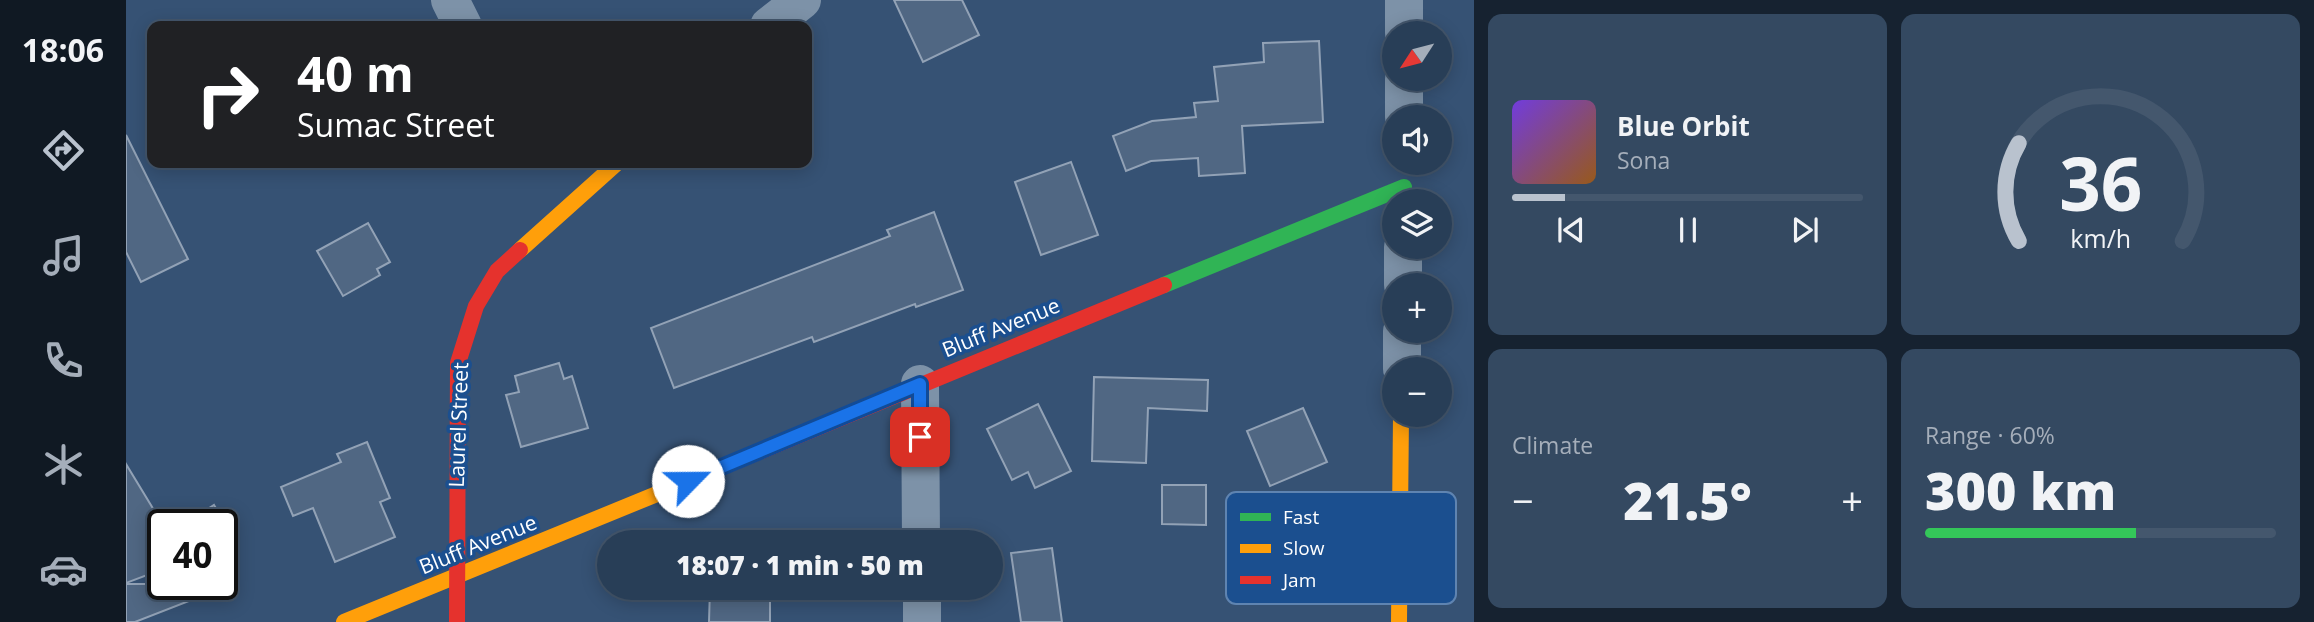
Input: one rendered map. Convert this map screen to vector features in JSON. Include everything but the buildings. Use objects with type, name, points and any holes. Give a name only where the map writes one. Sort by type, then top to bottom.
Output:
[{"type":"street","points":[[450,0],[460,21]]},
{"type":"street","points":[[775,21],[802,0]]},
{"type":"street","points":[[1404,0],[1404,21]]},
{"type":"street","name":"Laurel Street","points":[[457,622],[458,363],[476,306],[497,271],[611,168]]},
{"type":"street","name":"Bluff Avenue","points":[[344,622],[507,557],[1404,184]]},
{"type":"street","points":[[920,384],[921,530]]},
{"type":"street","points":[[1400,492],[1401,427]]},
{"type":"street","points":[[922,600],[922,622]]},
{"type":"street","points":[[1399,604],[1399,622]]},
{"type":"traffic: fast","points":[[1164,285],[1404,187]]},
{"type":"traffic: slow","points":[[520,250],[611,168]]},
{"type":"traffic: slow","points":[[1400,492],[1401,427]]},
{"type":"traffic: slow","points":[[344,622],[674,487]]},
{"type":"traffic: slow","points":[[1399,604],[1399,622]]},
{"type":"traffic: jam","points":[[457,622],[458,363],[476,306],[497,271],[520,250]]},
{"type":"traffic: jam","points":[[674,487],[1164,285]]},
{"type":"route","points":[[688,481],[920,384],[920,437]]}]
